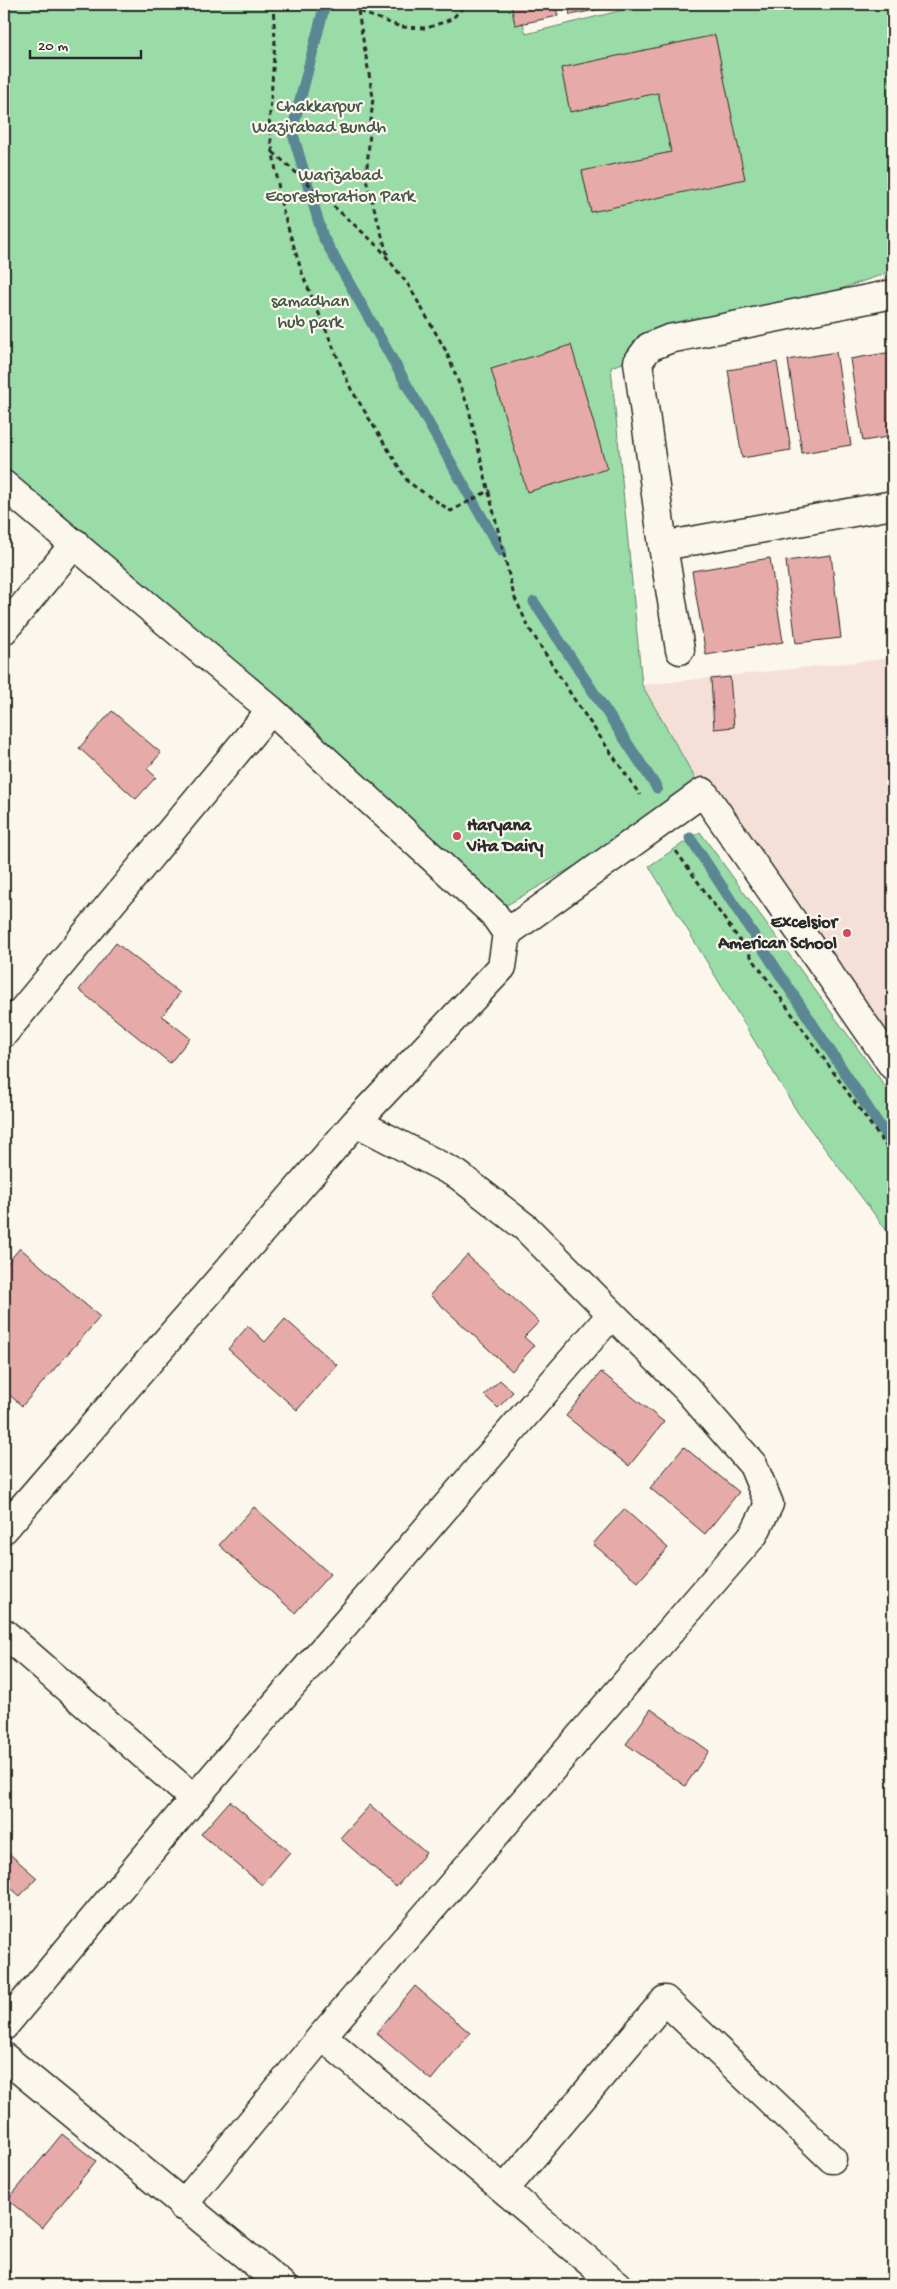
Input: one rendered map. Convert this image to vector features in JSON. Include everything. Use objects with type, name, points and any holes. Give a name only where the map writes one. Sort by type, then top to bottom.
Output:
[{"type":"street","points":[[680,650],[663,546],[638,362],[649,347],[668,339],[893,294]]},
{"type":"street","points":[[4,485],[271,710],[493,913],[507,933],[502,967],[356,1122],[4,1529]]},
{"type":"street","points":[[663,546],[893,505]]},
{"type":"street","points":[[4,630],[75,543]]},
{"type":"street","points":[[4,1034],[271,710]]},
{"type":"street","points":[[507,933],[703,792],[891,1060]]},
{"type":"street","points":[[182,2206],[322,2036],[754,1534],[769,1504],[753,1465],[686,1388],[526,1228],[458,1175],[356,1122]]},
{"type":"street","points":[[4,2026],[194,1799],[611,1315]]},
{"type":"street","points":[[4,1633],[194,1799]]},
{"type":"street","points":[[505,2189],[665,2000],[832,2159]]},
{"type":"street","points":[[322,2036],[617,2285]]},
{"type":"street","points":[[4,2057],[182,2206],[282,2285]]},
{"type":"path","points":[[273,4],[275,40],[269,128],[282,208],[303,276],[351,389],[408,482],[451,511],[490,490]]},
{"type":"path","points":[[357,4],[372,98],[366,179],[389,260]]},
{"type":"path","points":[[358,11],[401,27],[427,28],[452,19],[466,4]]},
{"type":"path","points":[[273,152],[378,246],[409,286],[446,351],[468,406],[490,490],[514,596],[529,628],[574,699],[645,802]]},
{"type":"path","points":[[674,848],[893,1156]]},
{"type":"shaded area","name":"Excelsior American School","points":[[893,658],[893,1082],[703,792],[642,685]]},
{"type":"green space","name":"samadhan hub park","points":[[4,4],[518,4],[526,34],[647,4],[893,4],[893,271],[611,367],[642,685],[703,792],[493,913],[4,492]]},
{"type":"green space","points":[[700,832],[893,1097],[893,1239],[798,1113],[649,866]]},
{"type":"building","points":[[511,4],[555,4],[558,16],[515,25]]},
{"type":"building","points":[[568,4],[625,4],[570,15]]},
{"type":"building","points":[[715,35],[745,179],[591,212],[582,171],[671,152],[658,93],[570,112],[561,68]]},
{"type":"building","points":[[571,345],[607,469],[527,492],[491,369]]},
{"type":"building","points":[[836,352],[851,445],[802,453],[788,360]]},
{"type":"building","points":[[892,352],[893,436],[863,441],[850,359]]},
{"type":"building","points":[[777,362],[791,450],[742,458],[728,370]]},
{"type":"building","points":[[831,555],[841,638],[796,643],[786,561]]},
{"type":"building","points":[[770,558],[783,642],[706,655],[692,571]]},
{"type":"building","points":[[730,677],[734,727],[714,729],[711,679]]},
{"type":"building","points":[[112,711],[161,753],[147,769],[156,777],[136,799],[79,748]]},
{"type":"building","points":[[116,943],[180,993],[162,1016],[190,1038],[170,1063],[79,990]]},
{"type":"building","points":[[20,1248],[100,1317],[22,1406],[4,1390],[4,1267]]},
{"type":"building","points":[[467,1255],[539,1322],[524,1337],[534,1346],[512,1371],[430,1295]]},
{"type":"building","points":[[285,1319],[337,1365],[297,1410],[228,1349],[248,1326],[265,1342]]},
{"type":"building","points":[[601,1372],[664,1422],[629,1466],[566,1416]]},
{"type":"building","points":[[500,1380],[513,1392],[498,1408],[484,1395]]},
{"type":"building","points":[[684,1447],[739,1492],[705,1534],[650,1488]]},
{"type":"building","points":[[254,1507],[330,1574],[295,1613],[219,1545]]},
{"type":"building","points":[[624,1509],[668,1548],[638,1582],[593,1544]]},
{"type":"building","points":[[651,1709],[709,1751],[685,1786],[626,1744]]},
{"type":"building","points":[[230,1801],[290,1852],[262,1885],[201,1834]]},
{"type":"building","points":[[370,1805],[426,1853],[396,1887],[340,1838]]},
{"type":"building","points":[[4,1849],[37,1878],[20,1896],[4,1882]]},
{"type":"building","points":[[415,1986],[470,2033],[431,2080],[376,2033]]},
{"type":"building","points":[[62,2134],[96,2161],[42,2228],[8,2200]]},
{"type":"waterway","points":[[325,4],[292,131],[323,237],[501,551]]},
{"type":"waterway","points":[[534,602],[657,788]]},
{"type":"waterway","points":[[690,838],[893,1146]]},
{"type":"place","name":"Haryana Vita Dairy","points":[[457,836]]},
{"type":"place","name":"Excelsior American School","points":[[847,933]]},
{"type":"park label","name":"Chakkarpur Wazirabad Bundh","points":[[319,117]]},
{"type":"park label","name":"Warizabad Ecorestoration Park","points":[[340,186]]}]
